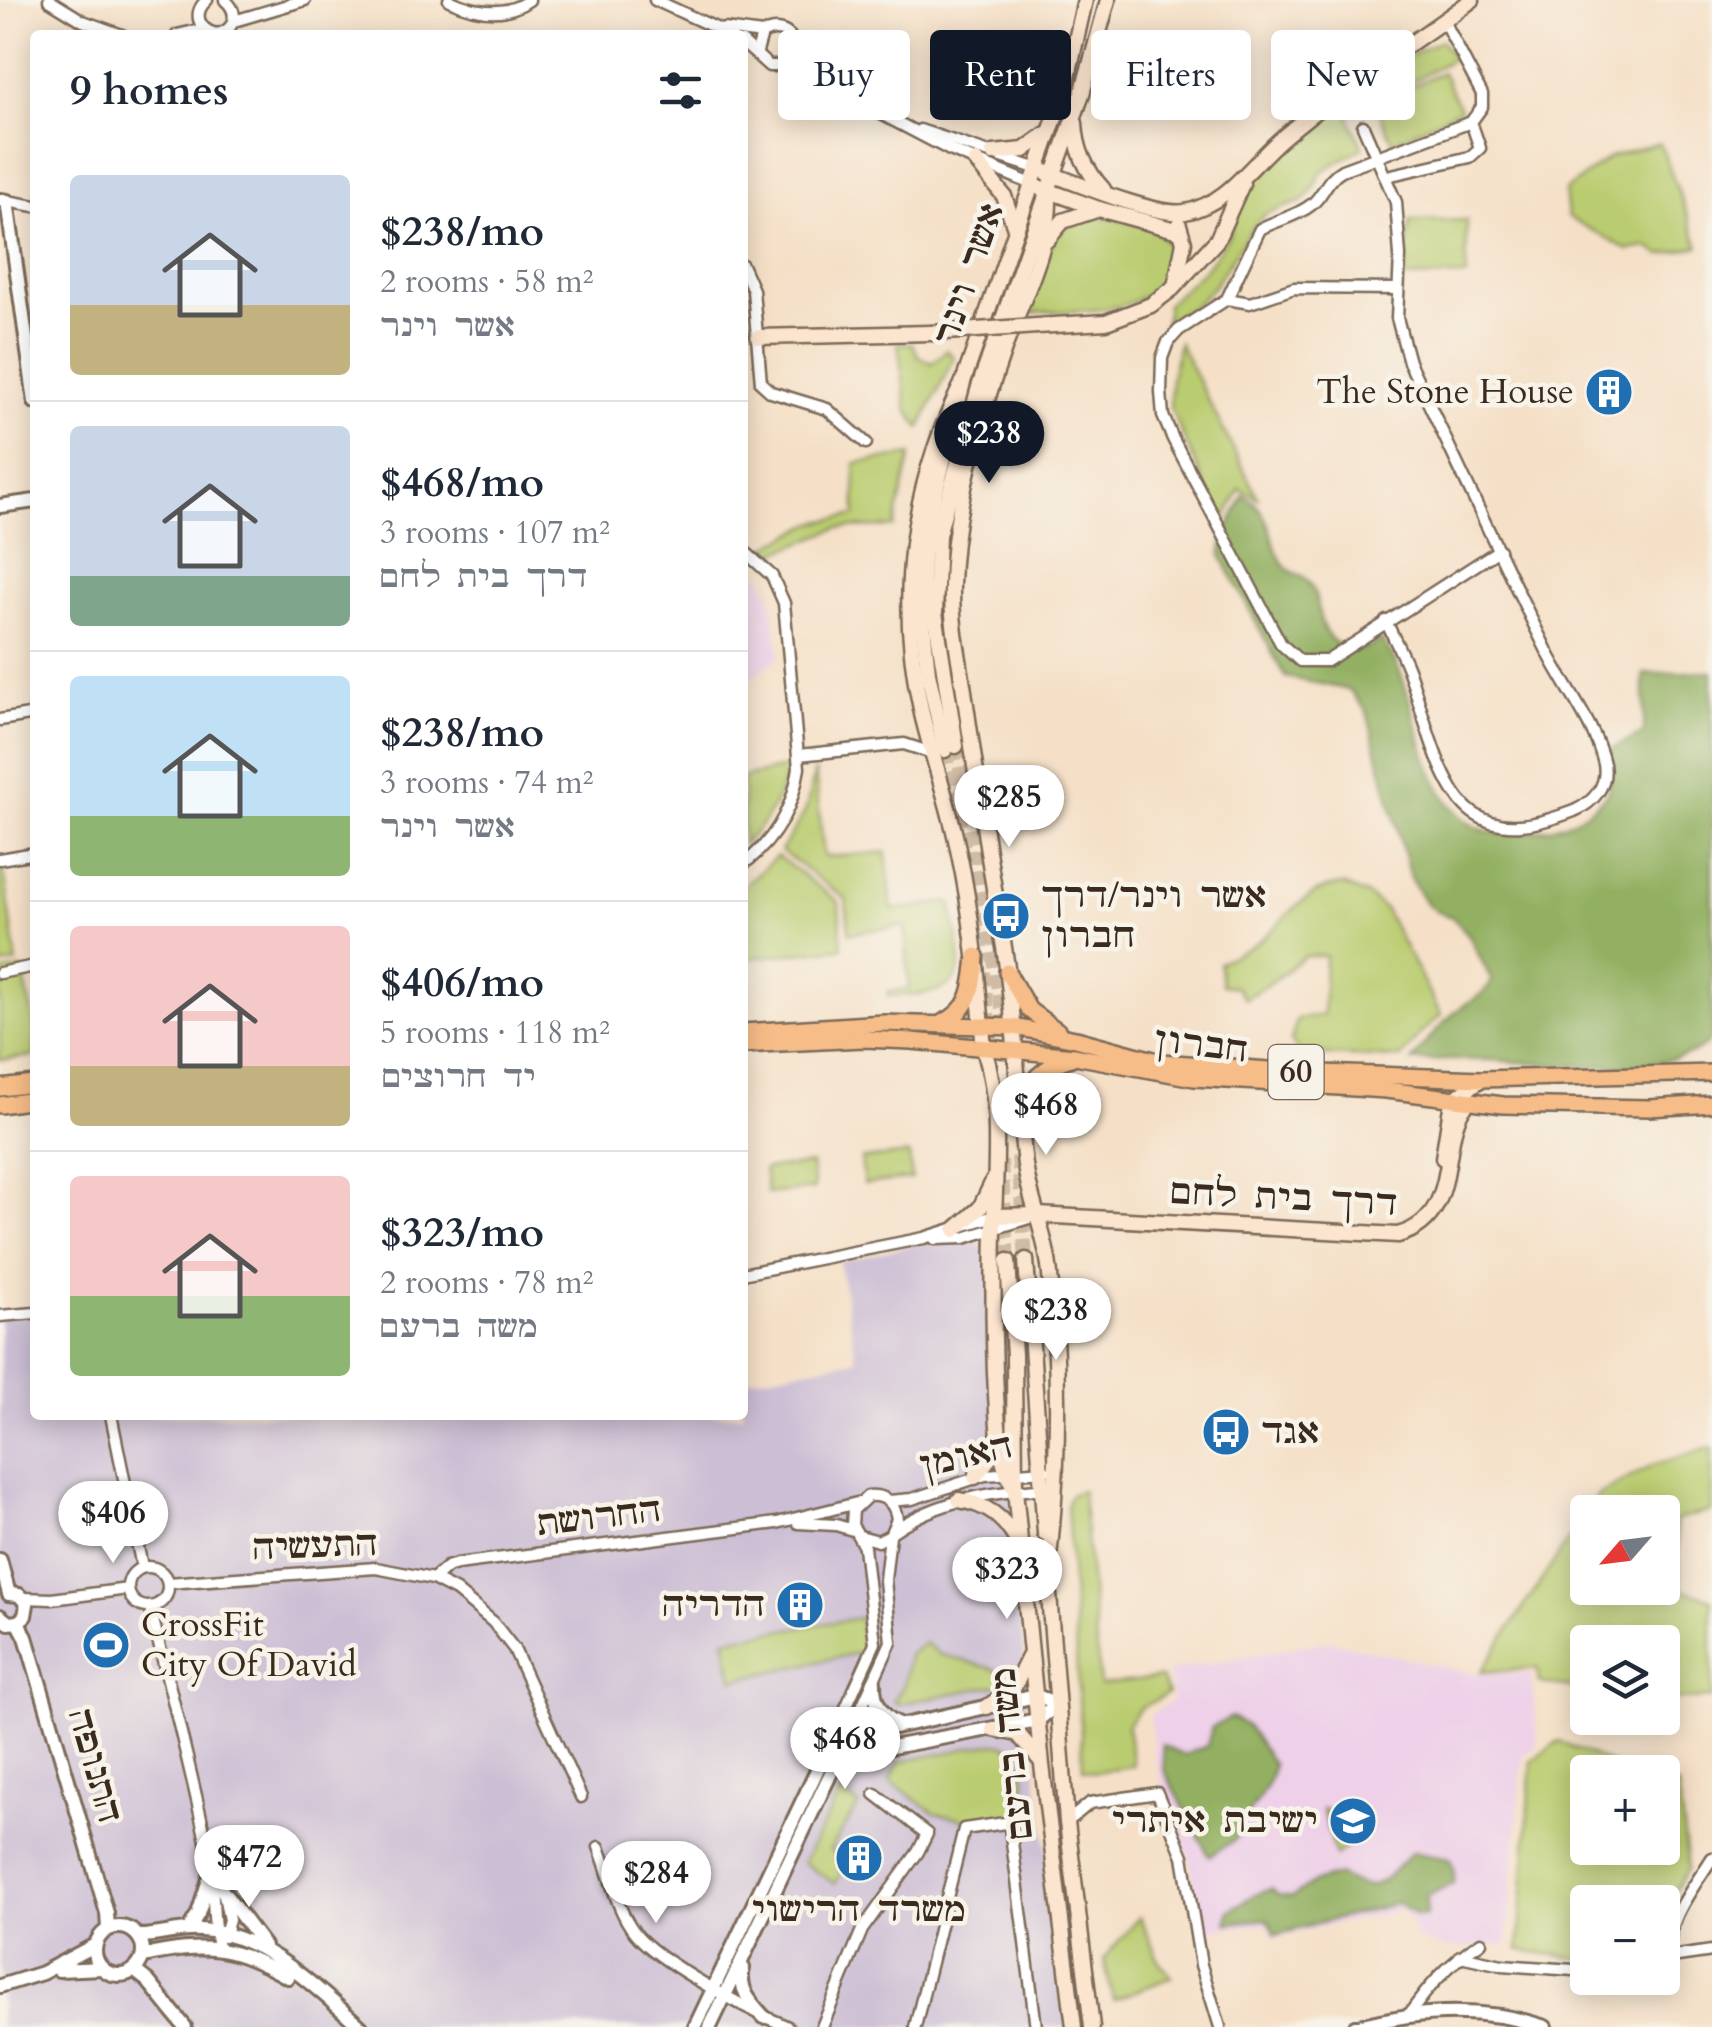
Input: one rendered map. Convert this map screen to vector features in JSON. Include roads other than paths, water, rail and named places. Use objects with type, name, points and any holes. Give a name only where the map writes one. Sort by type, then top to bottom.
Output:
[{"type":"highway","points":[[940,1024],[954,1018],[968,1004],[976,956]]},
{"type":"highway","points":[[1007,972],[1018,996],[1034,1014],[1076,1039]]},
{"type":"highway","name":"60","points":[[748,1032],[863,1024],[940,1024]]},
{"type":"highway","name":"חברון","points":[[940,1024],[1014,1027],[1161,1062],[1194,1066],[1481,1079],[1712,1073]]},
{"type":"highway","name":"חברון","points":[[748,1045],[878,1040],[1076,1056],[1194,1078],[1386,1090],[1460,1102],[1650,1108],[1712,1104]]},
{"type":"highway","points":[[1020,1109],[1027,1089],[1040,1074],[1076,1056]]},
{"type":"highway","points":[[0,1088],[30,1085]]},
{"type":"highway","points":[[0,1104],[30,1101]]},
{"type":"main road","name":"אשר וינר","points":[[944,749],[925,650],[922,580],[930,514],[963,382],[1052,126],[1074,56],[1086,0]]},
{"type":"main road","name":"אשר וינר","points":[[944,749],[935,613],[938,535],[979,387],[1075,115],[1108,0]]},
{"type":"main road","points":[[1038,168],[1160,209],[1187,212],[1202,208],[1281,139],[1472,0]]},
{"type":"main road","points":[[1075,115],[1082,156],[1090,174],[1107,193]]},
{"type":"main road","points":[[993,152],[1030,148],[1052,126]]},
{"type":"main road","points":[[976,161],[1011,208],[1016,232]]},
{"type":"main road","points":[[750,338],[931,333],[1106,322],[1125,317],[1151,306],[1172,289],[1212,245],[1250,170]]},
{"type":"main road","points":[[1032,184],[1182,236],[1201,249],[1212,245]]},
{"type":"main road","points":[[1048,190],[1050,214],[1043,244],[990,390],[960,513],[952,566],[954,624],[1014,1027],[1026,1179],[1038,1214],[1050,1286],[1058,1420],[1049,1470]]},
{"type":"main road","points":[[1043,244],[1063,221],[1099,208]]},
{"type":"main road","points":[[1202,208],[1213,212],[1220,226]]},
{"type":"main road","points":[[1172,289],[1181,268],[1180,220],[1187,212]]},
{"type":"main road","points":[[944,749],[976,956],[984,1049],[991,1074],[996,1171],[998,1429],[1010,1472]]},
{"type":"main road","points":[[1460,1102],[1481,1079]]},
{"type":"main road","name":"דרך בית לחם","points":[[994,1224],[1038,1214],[1385,1236],[1409,1232],[1428,1216],[1442,1186],[1445,1135],[1460,1102]]},
{"type":"main road","points":[[955,1230],[980,1208],[996,1171]]},
{"type":"main road","points":[[1026,1260],[1049,1470]]},
{"type":"main road","points":[[1008,1261],[1014,1355],[1010,1472]]},
{"type":"main road","points":[[975,1477],[992,1453],[998,1429]]},
{"type":"main road","name":"משה ברעם","points":[[1049,1470],[1047,1576],[1067,1822],[1092,2027]]},
{"type":"main road","name":"משה ברעם","points":[[1010,1472],[1074,2027]]},
{"type":"main road","points":[[960,1500],[995,1513],[1011,1530],[1021,1549]]},
{"type":"main road","points":[[987,1707],[1008,1694],[1018,1682],[1032,1646]]},
{"type":"main road","points":[[993,1729],[1018,1734],[1042,1765]]},
{"type":"street","points":[[50,0],[83,21],[108,30]]},
{"type":"street","points":[[203,28],[198,13],[207,0]]},
{"type":"street","points":[[225,0],[232,7],[234,21]]},
{"type":"street","points":[[225,30],[234,21],[305,0]]},
{"type":"street","points":[[449,0],[490,12],[513,9],[528,0]]},
{"type":"street","points":[[655,0],[722,30]]},
{"type":"street","points":[[1444,21],[1482,94],[1482,107],[1472,122],[1332,176],[1308,208],[1260,228],[1227,299],[1179,330],[1168,342],[1162,358],[1164,416],[1290,656],[1314,664],[1327,661],[1499,550]]},
{"type":"street","points":[[718,28],[733,30]]},
{"type":"street","points":[[195,30],[209,30]]},
{"type":"street","points":[[748,32],[780,30]]},
{"type":"street","points":[[758,52],[762,34]]},
{"type":"street","points":[[748,46],[758,52],[764,63],[778,65]]},
{"type":"street","points":[[892,120],[1032,184]]},
{"type":"street","points":[[1387,176],[1470,157],[1480,148],[1472,122]]},
{"type":"street","points":[[899,124],[1038,168]]},
{"type":"street","points":[[1363,126],[1396,202],[1400,235],[1396,318],[1409,362],[1604,766],[1604,782],[1587,805],[1548,820],[1504,826],[1470,811],[1453,789],[1438,757],[1408,668],[1386,621]]},
{"type":"street","points":[[30,205],[3,201],[30,354]]},
{"type":"street","points":[[748,279],[753,290],[750,338],[761,383],[771,392],[827,408],[866,442]]},
{"type":"street","points":[[1227,299],[1250,303],[1294,288],[1396,290]]},
{"type":"street","points":[[0,506],[30,502]]},
{"type":"street","points":[[748,554],[772,576],[784,602],[799,755],[796,786],[783,820],[748,860]]},
{"type":"street","points":[[0,720],[30,715]]},
{"type":"street","points":[[799,755],[904,744],[944,749]]},
{"type":"street","points":[[0,859],[30,854]]},
{"type":"street","points":[[0,973],[30,967]]},
{"type":"street","name":"דרך בית לחם","points":[[748,1273],[994,1224]]},
{"type":"street","name":"דרך בית לחם","points":[[924,1238],[964,1238],[994,1224]]},
{"type":"street","points":[[0,1316],[30,1314]]},
{"type":"street","points":[[112,1420],[142,1567]]},
{"type":"street","name":"האומן","points":[[890,1502],[912,1499],[975,1477],[1049,1470]]},
{"type":"street","name":"האומן","points":[[891,1533],[915,1518],[960,1500],[1049,1488]]},
{"type":"street","points":[[695,2027],[720,1991],[746,1951],[891,1642],[885,1580],[896,1513],[890,1502],[874,1495],[857,1503],[852,1517],[875,1642],[720,1991],[710,2027]]},
{"type":"street","name":"החרושת","points":[[433,1579],[447,1566],[777,1523],[857,1503]]},
{"type":"street","name":"החרושת","points":[[777,1523],[825,1523],[858,1534]]},
{"type":"street","points":[[858,1534],[878,1540],[891,1533]]},
{"type":"street","name":"התנופה","points":[[0,1560],[26,1636],[107,1913],[108,1929]]},
{"type":"street","points":[[142,1567],[156,1568],[168,1583],[162,1602],[150,1607],[137,1604],[128,1589],[132,1575],[142,1567]]},
{"type":"street","name":"התעשיה","points":[[168,1583],[376,1568],[433,1579],[493,1622],[514,1649],[581,1797]]},
{"type":"street","points":[[0,1617],[9,1623],[16,1606],[128,1589]]},
{"type":"street","points":[[150,1607],[209,1857],[220,1932],[218,1947]]},
{"type":"street","points":[[874,1682],[881,1710],[892,1721],[905,1726]]},
{"type":"street","points":[[830,1741],[1036,1696],[1058,1704]]},
{"type":"street","points":[[838,1757],[1038,1720],[1058,1704]]},
{"type":"street","points":[[1067,1822],[1090,1802],[1157,1793],[1183,1856],[1201,1965],[1220,2027]]},
{"type":"street","points":[[822,2027],[862,1930],[927,1834],[875,1794]]},
{"type":"street","points":[[915,2027],[964,1829],[1005,1823],[1010,1827],[1036,2027]]},
{"type":"street","points":[[599,1847],[636,1936],[660,1956],[788,2027]]},
{"type":"street","points":[[209,1857],[229,1912],[220,1932]]},
{"type":"street","points":[[1680,1909],[1712,1858]]},
{"type":"street","points":[[188,1930],[198,1914],[211,1872]]},
{"type":"street","points":[[222,1890],[272,1956]]},
{"type":"street","points":[[0,1986],[42,1973],[96,1945],[108,1929],[128,1928],[139,1936],[143,1956],[134,1970],[118,1975],[102,1968],[42,1973]]},
{"type":"street","points":[[139,1936],[188,1930],[220,1932],[272,1956],[361,2027]]},
{"type":"street","points":[[1408,2016],[1434,1980],[1481,1942]]},
{"type":"street","points":[[96,1945],[96,1959],[102,1968]]},
{"type":"street","points":[[143,1956],[218,1947],[254,1959],[329,1999]]},
{"type":"street","points":[[1680,1956],[1712,1950]]},
{"type":"street","points":[[746,1951],[740,1979],[764,2017]]},
{"type":"street","points":[[1460,1956],[1502,1966],[1570,1970]]},
{"type":"street","points":[[134,1970],[148,1981],[185,2027]]},
{"type":"street","points":[[1356,2027],[1408,2016],[1471,2013],[1501,2015],[1545,2027]]},
{"type":"tunnel","points":[[956,746],[1007,1035]]},
{"type":"tunnel","points":[[945,750],[964,847]]},
{"type":"tunnel","points":[[983,972],[993,1055]]},
{"type":"tunnel","points":[[1018,1156],[1026,1260]]},
{"type":"tunnel","points":[[1001,1161],[1008,1261]]},
{"type":"place","name":"The Stone House","points":[[1609,392]]},
{"type":"place","name":"אשר וינר/דרך חברון","points":[[1006,916]]},
{"type":"place","name":"אגד","points":[[1226,1432]]},
{"type":"place","name":"הדריה","points":[[800,1605]]},
{"type":"place","name":"CrossFit City Of David","points":[[106,1645]]},
{"type":"place","name":"ישיבת איתרי","points":[[1353,1821]]},
{"type":"place","name":"משרד הרישוי","points":[[859,1858]]}]
